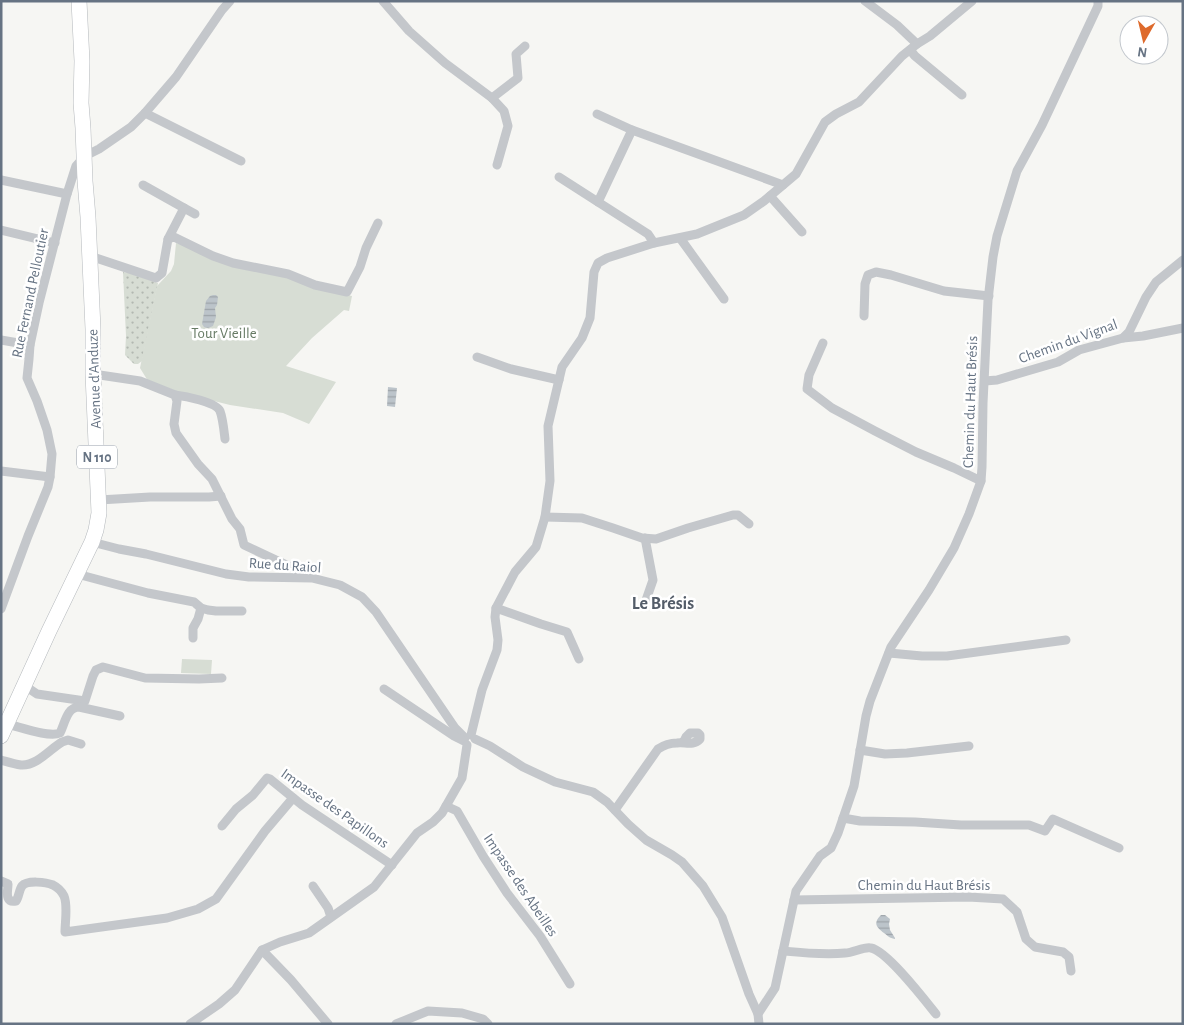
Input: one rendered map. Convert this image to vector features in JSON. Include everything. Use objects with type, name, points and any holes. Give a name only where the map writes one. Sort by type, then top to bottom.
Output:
[{"type":"main road","name":"Avenue d'Anduze","points":[[4,730],[92,542],[99,513],[90,256],[81,103],[82,61],[79,1]]},
{"type":"street","points":[[85,156],[99,149],[131,126],[145,113],[176,77],[230,1]]},
{"type":"street","points":[[383,1],[409,31],[445,63],[492,98],[504,111],[508,126],[497,165]]},
{"type":"street","points":[[865,1],[897,25],[913,47],[915,56],[962,95]]},
{"type":"street","points":[[190,1024],[219,1004],[235,990],[262,950],[309,933],[374,887],[417,834],[442,813],[462,778],[468,739],[482,690],[497,650],[496,608],[515,572],[536,547],[545,516],[550,481],[548,426],[562,367],[582,338],[590,318],[594,272],[598,263],[607,258],[654,243],[697,234],[744,215],[796,174],[825,122],[859,102],[902,56],[930,36],[972,1]]},
{"type":"street","name":"Chemin du Haut Brésis","points":[[758,1014],[775,988],[796,891],[820,856],[831,848],[843,818],[854,786],[870,701],[891,647],[930,590],[954,548],[981,481],[989,296],[997,236],[1017,171],[1042,124],[1098,6],[1098,1]]},
{"type":"street","points":[[492,98],[518,78],[516,54],[525,46]]},
{"type":"street","points":[[145,113],[241,161]]},
{"type":"street","points":[[597,114],[632,130],[784,185]]},
{"type":"street","points":[[598,202],[632,130]]},
{"type":"street","name":"Rue Fernand Pelloutier","points":[[1,609],[48,487],[50,477],[52,454],[47,430],[27,378],[30,345],[67,194],[76,166],[85,156]]},
{"type":"street","points":[[560,177],[648,234],[654,243]]},
{"type":"street","points":[[1,180],[67,194]]},
{"type":"street","points":[[143,185],[196,214]]},
{"type":"street","points":[[770,196],[802,232]]},
{"type":"street","points":[[90,256],[156,278],[162,273],[168,239],[184,208]]},
{"type":"street","points":[[168,239],[174,237],[213,256],[233,263],[288,274],[315,285],[348,292],[378,223]]},
{"type":"street","points":[[1,230],[55,243]]},
{"type":"street","points":[[680,238],[724,299]]},
{"type":"street","name":"Chemin du Vignal","points":[[985,381],[997,380],[1058,362],[1079,350],[1123,338],[1129,332],[1146,297],[1156,282],[1183,260]]},
{"type":"street","points":[[864,316],[865,284],[868,275],[876,272],[944,291],[989,296]]},
{"type":"street","points":[[1123,338],[1183,328]]},
{"type":"street","points":[[1,340],[30,345]]},
{"type":"street","points":[[823,343],[809,375],[807,389],[832,408],[875,431],[916,452],[981,481]]},
{"type":"street","points":[[477,357],[511,369],[559,380]]},
{"type":"street","points":[[93,374],[140,381],[175,395],[216,406],[220,410],[225,439]]},
{"type":"street","points":[[175,395],[177,401],[174,424],[176,433],[198,464],[212,479],[232,520],[240,529],[244,545],[312,578]]},
{"type":"street","points":[[1,471],[50,477]]},
{"type":"street","points":[[99,500],[220,496]]},
{"type":"street","points":[[545,516],[582,518],[644,538],[656,539],[733,515],[738,515],[749,524]]},
{"type":"street","points":[[644,538],[653,580],[645,603]]},
{"type":"street","name":"Rue du Raiol","points":[[92,542],[226,574],[312,578],[340,585],[362,597],[376,612],[455,728],[468,739]]},
{"type":"street","points":[[77,574],[148,593],[194,602],[201,608],[216,611],[242,611]]},
{"type":"street","points":[[194,638],[193,628],[201,608]]},
{"type":"street","points":[[496,608],[567,632],[579,659]]},
{"type":"street","points":[[889,653],[947,656],[1066,640]]},
{"type":"street","points":[[25,686],[37,694],[84,702],[92,676],[96,670],[104,668],[145,678],[199,680],[222,678]]},
{"type":"street","points":[[384,689],[454,736],[490,746],[523,767],[555,782],[593,792],[607,802],[646,840],[682,862],[703,886],[722,917],[758,1014],[759,1024]]},
{"type":"street","points":[[4,730],[57,734],[60,732],[70,710],[74,707],[120,716]]},
{"type":"street","points":[[1,760],[16,764],[27,764],[36,761],[62,742],[68,740],[80,744]]},
{"type":"street","points":[[615,810],[658,748],[665,744],[683,743]]},
{"type":"street","points":[[860,750],[885,754],[968,746]]},
{"type":"street","name":"Impasse des Papillons","points":[[222,826],[267,778],[302,805],[392,865]]},
{"type":"street","points":[[1,881],[8,884],[7,897],[12,901],[16,901],[22,886],[26,884],[32,882],[54,886],[64,896],[66,903],[65,932],[167,918],[198,909],[216,899],[265,830],[294,798]]},
{"type":"street","name":"Impasse des Abeilles","points":[[446,806],[457,811],[507,893],[540,936],[570,984]]},
{"type":"street","points":[[843,818],[860,821],[1029,826],[1046,831],[1053,819],[1118,848]]},
{"type":"street","points":[[313,886],[328,908],[331,917]]},
{"type":"street","name":"Chemin du Haut Brésis","points":[[794,900],[968,897],[1003,899],[1017,912],[1026,939],[1034,947],[1063,952],[1069,957],[1071,971]]},
{"type":"street","points":[[783,951],[814,954],[846,953],[869,947],[880,951],[936,1014]]},
{"type":"street","points":[[262,950],[291,980],[328,1024]]},
{"type":"street","points":[[396,1024],[428,1012],[462,1013],[483,1019],[488,1024]]},
{"type":"green space","name":"Tour Vieille","points":[[176,243],[294,278],[323,289],[352,296],[349,311],[344,310],[312,338],[286,366],[336,382],[309,424],[283,413],[230,405],[182,393],[148,381],[140,368],[157,286],[171,271],[174,264]]},
{"type":"green space","points":[[123,272],[158,283],[142,361],[138,364],[134,364],[125,355]]},
{"type":"green space","points":[[182,659],[212,660],[211,674],[181,673]]},
{"type":"shaded area","points":[[213,295],[218,297],[215,308],[216,317],[213,326],[208,328],[202,324],[206,301]]},
{"type":"shaded area","points":[[388,387],[397,388],[395,407],[387,406]]},
{"type":"shaded area","points":[[881,915],[885,915],[890,919],[890,930],[895,939],[888,936],[876,925]]},
{"type":"district","name":"Le Brésis","points":[[663,603]]}]
